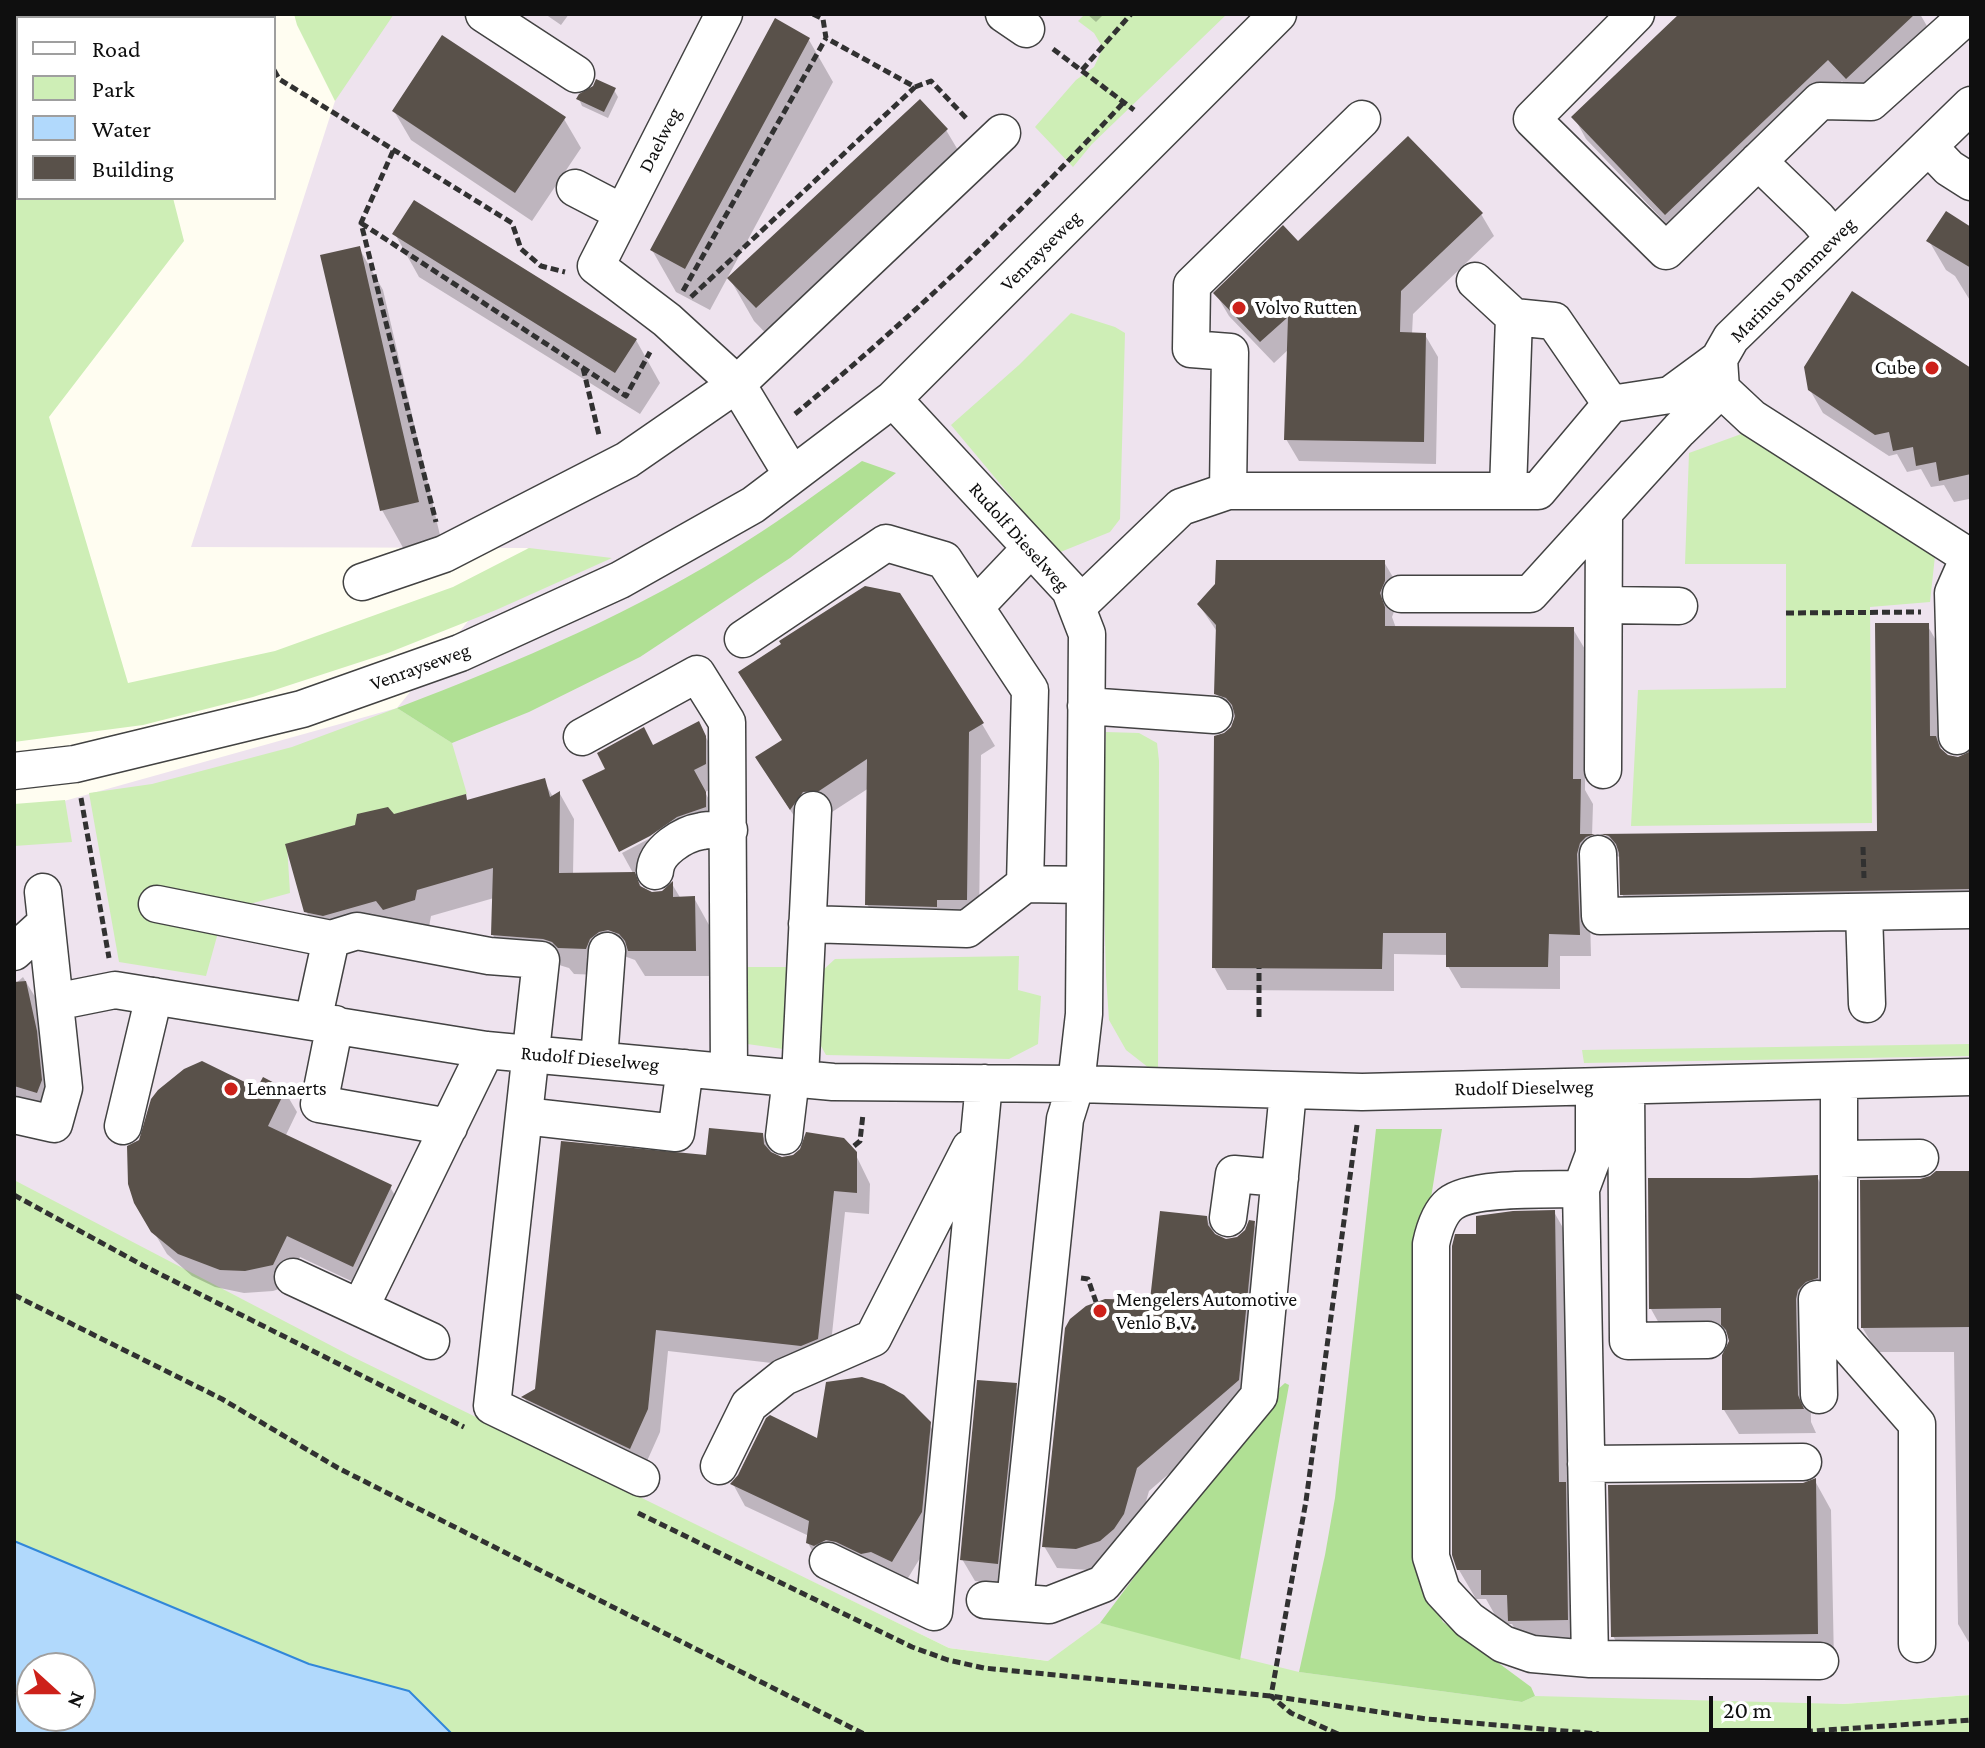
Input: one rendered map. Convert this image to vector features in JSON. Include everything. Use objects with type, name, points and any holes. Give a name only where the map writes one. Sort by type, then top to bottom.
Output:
[{"type":"street","points":[[484,14],[576,74]]},
{"type":"street","name":"Daelweg","points":[[596,266],[724,14]]},
{"type":"street","name":"Venrayseweg","points":[[14,771],[75,764],[302,709],[460,653],[620,580],[753,505],[893,399],[1278,14]]},
{"type":"street","points":[[1613,22],[1532,119],[1666,251],[1820,101],[1871,102],[1969,14]]},
{"type":"street","name":"Marinus Dammeweg","points":[[1720,374],[1731,338],[1971,105]]},
{"type":"street","points":[[1228,491],[1230,352],[1191,349],[1192,285],[1362,119]]},
{"type":"street","points":[[362,582],[444,554],[627,460],[737,384],[997,138]]},
{"type":"street","points":[[1929,147],[1949,168],[1971,182]]},
{"type":"street","points":[[1758,161],[1834,238]]},
{"type":"street","points":[[575,188],[623,213]]},
{"type":"street","points":[[596,266],[667,320],[737,384],[792,475]]},
{"type":"street","points":[[1475,281],[1514,317],[1554,321],[1611,404]]},
{"type":"street","points":[[1508,490],[1514,317]]},
{"type":"street","points":[[1077,607],[1181,507],[1228,491],[1538,491],[1611,404],[1670,395],[1720,374]]},
{"type":"street","points":[[1401,594],[1530,594],[1679,430],[1720,374]]},
{"type":"street","points":[[1720,374],[1752,418],[1970,557],[1953,593],[1957,736]]},
{"type":"street","name":"Rudolf Dieselweg","points":[[893,399],[1070,590],[1087,634],[1084,1014],[1076,1084]]},
{"type":"street","points":[[1603,770],[1604,513]]},
{"type":"street","points":[[743,639],[886,543],[944,560],[1030,690],[1025,884]]},
{"type":"street","points":[[975,607],[1031,548]]},
{"type":"street","points":[[1604,605],[1679,606]]},
{"type":"street","points":[[582,737],[697,674],[727,722],[729,1072]]},
{"type":"street","points":[[1086,706],[1214,715]]},
{"type":"street","points":[[784,1136],[796,1078],[813,810]]},
{"type":"street","points":[[655,871],[662,850],[699,831],[729,830]]},
{"type":"street","points":[[1598,854],[1600,916],[1971,910]]},
{"type":"street","points":[[807,924],[967,929],[1025,884],[1085,885]]},
{"type":"street","points":[[157,904],[331,939],[357,931],[489,956],[541,960],[492,1406],[634,1493]]},
{"type":"street","points":[[14,952],[44,908],[64,1088],[54,1124],[14,1115]]},
{"type":"street","points":[[1864,912],[1867,1004]]},
{"type":"street","points":[[331,939],[319,1104],[449,1127]]},
{"type":"street","points":[[599,1060],[607,951]]},
{"type":"street","points":[[55,1002],[111,991]]},
{"type":"street","name":"Rudolf Dieselweg","points":[[111,991],[324,1022],[486,1050],[833,1082],[1076,1084],[1362,1092],[1971,1077]]},
{"type":"street","points":[[123,1126],[154,996]]},
{"type":"street","points":[[360,1308],[486,1050]]},
{"type":"street","points":[[524,1116],[676,1133],[685,1068]]},
{"type":"street","points":[[1826,1081],[1839,1159],[1839,1335],[1917,1424],[1917,1644]]},
{"type":"street","points":[[1819,1395],[1826,1081]]},
{"type":"street","points":[[828,1561],[934,1612],[984,1083]]},
{"type":"street","points":[[1076,1084],[1065,1119],[1000,1601],[1049,1605],[1103,1584],[1259,1396],[1288,1091]]},
{"type":"street","points":[[1590,1659],[1581,1189],[1594,1154],[1610,1086]]},
{"type":"street","points":[[1610,1086],[1628,1341],[1708,1340]]},
{"type":"street","points":[[719,1466],[749,1405],[784,1377],[873,1338],[979,1130]]},
{"type":"street","points":[[1839,1159],[1920,1158]]},
{"type":"street","points":[[1228,1218],[1234,1174],[1280,1178]]},
{"type":"street","points":[[1581,1189],[1470,1193],[1448,1205],[1434,1227],[1431,1244],[1431,1557],[1442,1591],[1469,1620],[1503,1644],[1532,1654],[1590,1659],[1820,1661]]},
{"type":"street","points":[[293,1277],[431,1341]]},
{"type":"street","points":[[818,1334],[873,1338]]},
{"type":"street","points":[[1586,1464],[1803,1462]]},
{"type":"path","points":[[813,14],[823,19],[826,38],[915,87]]},
{"type":"path","points":[[1082,70],[1131,14]]},
{"type":"path","points":[[1015,22],[1161,132]]},
{"type":"path","points":[[276,74],[279,79],[512,223],[521,249],[541,266],[561,273],[596,266]]},
{"type":"path","points":[[667,320],[915,87],[931,81],[997,138]]},
{"type":"path","points":[[770,435],[860,361],[972,259],[1039,194],[1124,102]]},
{"type":"path","points":[[393,151],[361,223],[444,554]]},
{"type":"path","points":[[583,368],[597,433],[627,460]]},
{"type":"path","points":[[1786,613],[1953,612]]},
{"type":"path","points":[[75,764],[111,991]]},
{"type":"path","points":[[1259,968],[1259,1017]]},
{"type":"path","points":[[1271,1696],[1306,1501],[1362,1092]]},
{"type":"path","points":[[14,1195],[144,1266],[471,1430]]},
{"type":"path","points":[[14,1295],[222,1399],[338,1468],[864,1734]]},
{"type":"path","points":[[634,1493],[912,1647],[948,1660],[984,1668],[1271,1696],[1427,1719],[1599,1734]]},
{"type":"path","points":[[1271,1696],[1291,1713],[1338,1734]]},
{"type":"path","points":[[1769,1734],[1971,1720]]},
{"type":"shaded area","points":[[367,14],[1971,14],[1971,1695],[1843,1704],[1522,1702],[1048,1661],[949,1648],[14,1194],[14,815],[397,708],[528,548],[191,547],[335,101]]},
{"type":"green space","points":[[14,14],[129,14],[16,16],[16,200],[174,200],[184,241],[49,417],[128,683],[275,651],[453,587],[529,548],[612,558],[496,610],[388,653],[253,697],[143,725],[14,742]]},
{"type":"green space","points":[[294,14],[394,14],[335,101]]},
{"type":"green space","points":[[1085,14],[1227,14],[1092,144],[1073,167],[1035,127],[1076,80],[1094,67],[1103,48],[1094,33],[1078,21]]},
{"type":"green space","points":[[1071,313],[1125,333],[1120,519],[1110,532],[1058,553],[951,425],[1019,365]]},
{"type":"green space","points":[[1744,433],[1935,556],[1930,602],[1870,607],[1872,823],[1631,826],[1638,690],[1786,688],[1786,564],[1685,564],[1689,453]]},
{"type":"green space","points":[[862,461],[896,473],[790,558],[640,657],[529,712],[452,743],[397,708],[576,634],[663,590],[762,531]]},
{"type":"green space","points":[[397,708],[452,743],[467,794],[287,844],[290,893],[224,911],[206,976],[119,962],[89,793],[152,784],[292,747]]},
{"type":"green space","points":[[1106,732],[1139,733],[1157,743],[1158,1075],[1126,1050],[1109,1020],[1102,822]]},
{"type":"green space","points":[[65,800],[72,842],[14,846],[14,804]]},
{"type":"green space","points":[[1019,956],[1018,990],[1041,996],[1038,1044],[1009,1059],[826,1055],[817,1039],[822,971],[835,959]]},
{"type":"green space","points":[[739,967],[792,967],[790,1037],[783,1049],[740,1043]]},
{"type":"green space","points":[[1971,1044],[1971,1056],[1584,1063],[1582,1050]]},
{"type":"green space","points":[[1376,1129],[1442,1129],[1419,1273],[1423,1588],[1443,1622],[1531,1687],[1535,1696],[1522,1702],[1299,1672],[1335,1498]]},
{"type":"green space","points":[[14,1180],[353,1357],[949,1648],[1048,1661],[1100,1623],[1299,1672],[1522,1702],[1535,1696],[1843,1704],[1971,1695],[1971,1734],[452,1734],[409,1691],[309,1664],[14,1541]]},
{"type":"green space","points":[[1285,1383],[1289,1385],[1240,1660],[1100,1623],[1268,1398]]},
{"type":"water","points":[[14,1541],[309,1664],[409,1691],[452,1734],[14,1734]]},
{"type":"building","points":[[1679,14],[1915,14],[1846,79],[1828,60],[1665,215],[1571,117]]},
{"type":"building","points":[[775,18],[810,38],[685,269],[650,250]]},
{"type":"building","points":[[442,35],[566,117],[515,193],[392,111]]},
{"type":"building","points":[[596,79],[616,88],[604,112],[576,99],[593,86]]},
{"type":"building","points":[[920,99],[948,129],[756,308],[727,278]]},
{"type":"building","points":[[1408,136],[1483,213],[1401,291],[1400,332],[1426,333],[1424,442],[1284,440],[1288,317],[1260,342],[1213,293],[1283,225],[1298,241]]},
{"type":"building","points":[[414,200],[637,339],[615,373],[392,234]]},
{"type":"building","points":[[1946,211],[1971,227],[1971,268],[1926,241]]},
{"type":"building","points":[[360,246],[419,502],[380,511],[320,255]]},
{"type":"building","points":[[1852,291],[1971,368],[1971,474],[1939,481],[1936,462],[1916,466],[1913,447],[1893,451],[1889,432],[1875,435],[1808,390],[1804,367]]},
{"type":"building","points":[[1216,560],[1385,560],[1385,581],[1380,593],[1385,607],[1385,626],[1574,627],[1573,779],[1581,779],[1580,834],[1595,834],[1580,843],[1577,854],[1580,935],[1549,934],[1548,967],[1446,967],[1446,933],[1383,933],[1382,969],[1212,968],[1214,736],[1231,727],[1235,716],[1226,698],[1214,694],[1216,625],[1197,604],[1215,584]]},
{"type":"building","points":[[865,586],[900,593],[984,723],[969,732],[967,900],[937,900],[937,907],[865,905],[867,759],[819,791],[803,792],[790,810],[755,757],[782,740],[738,672],[781,644],[779,641]]},
{"type":"building","points":[[1875,623],[1929,623],[1930,736],[1936,736],[1940,748],[1948,755],[1958,757],[1971,751],[1971,889],[1620,895],[1619,853],[1609,836],[1600,834],[1877,831]]},
{"type":"building","points":[[699,721],[706,736],[706,764],[694,770],[706,792],[706,807],[677,817],[619,852],[582,780],[605,769],[597,753],[644,727],[653,745]]},
{"type":"building","points":[[545,778],[550,797],[560,791],[559,873],[635,872],[640,886],[652,892],[662,891],[673,881],[673,897],[695,896],[696,951],[628,951],[619,934],[608,930],[590,939],[586,949],[558,948],[543,939],[491,935],[493,868],[417,890],[415,900],[383,910],[376,901],[323,916],[304,912],[285,844],[355,825],[357,814],[388,807],[394,814],[466,794],[467,800]]},
{"type":"building","points":[[26,981],[37,1031],[42,1080],[37,1093],[14,1086],[14,982]]},
{"type":"building","points":[[202,1061],[257,1088],[263,1077],[286,1089],[268,1126],[392,1185],[353,1267],[287,1236],[273,1265],[245,1271],[220,1270],[178,1254],[151,1232],[134,1203],[128,1184],[127,1146],[139,1140],[151,1099],[158,1090],[184,1069]]},
{"type":"building","points":[[709,1128],[763,1133],[764,1144],[782,1157],[793,1155],[800,1149],[806,1132],[844,1138],[857,1152],[857,1193],[834,1191],[818,1339],[801,1346],[656,1330],[648,1409],[630,1449],[521,1397],[535,1389],[561,1141],[706,1155]]},
{"type":"building","points":[[1936,1171],[1971,1171],[1971,1327],[1861,1328],[1860,1180],[1920,1179]]},
{"type":"building","points":[[1818,1175],[1818,1278],[1806,1282],[1798,1290],[1796,1299],[1798,1395],[1804,1409],[1722,1410],[1722,1355],[1729,1341],[1721,1325],[1721,1308],[1649,1309],[1648,1178]]},
{"type":"building","points":[[1555,1210],[1559,1482],[1566,1482],[1568,1620],[1508,1621],[1507,1595],[1481,1595],[1481,1570],[1457,1570],[1452,1555],[1452,1246],[1455,1234],[1476,1234],[1476,1216]]},
{"type":"building","points":[[1160,1211],[1207,1216],[1208,1225],[1215,1234],[1226,1239],[1237,1237],[1245,1230],[1249,1220],[1255,1221],[1239,1380],[1137,1468],[1124,1514],[1114,1529],[1100,1541],[1076,1549],[1042,1547],[1065,1328],[1070,1319],[1086,1306],[1105,1299],[1150,1300]]},
{"type":"building","points":[[862,1377],[904,1395],[931,1422],[922,1512],[892,1562],[871,1552],[861,1554],[836,1542],[826,1540],[814,1546],[806,1543],[809,1521],[730,1484],[738,1475],[766,1418],[770,1415],[817,1438],[826,1382]]},
{"type":"building","points":[[977,1380],[1017,1383],[998,1564],[960,1560]]},
{"type":"building","points":[[1816,1478],[1818,1634],[1611,1637],[1608,1485],[1803,1483]]},
{"type":"place","name":"Volvo Rutten","points":[[1239,308]]},
{"type":"place","name":"Cube","points":[[1932,368]]},
{"type":"place","name":"Lennaerts","points":[[231,1089]]},
{"type":"place","name":"Mengelers Automotive Venlo B.V.","points":[[1100,1311]]}]
